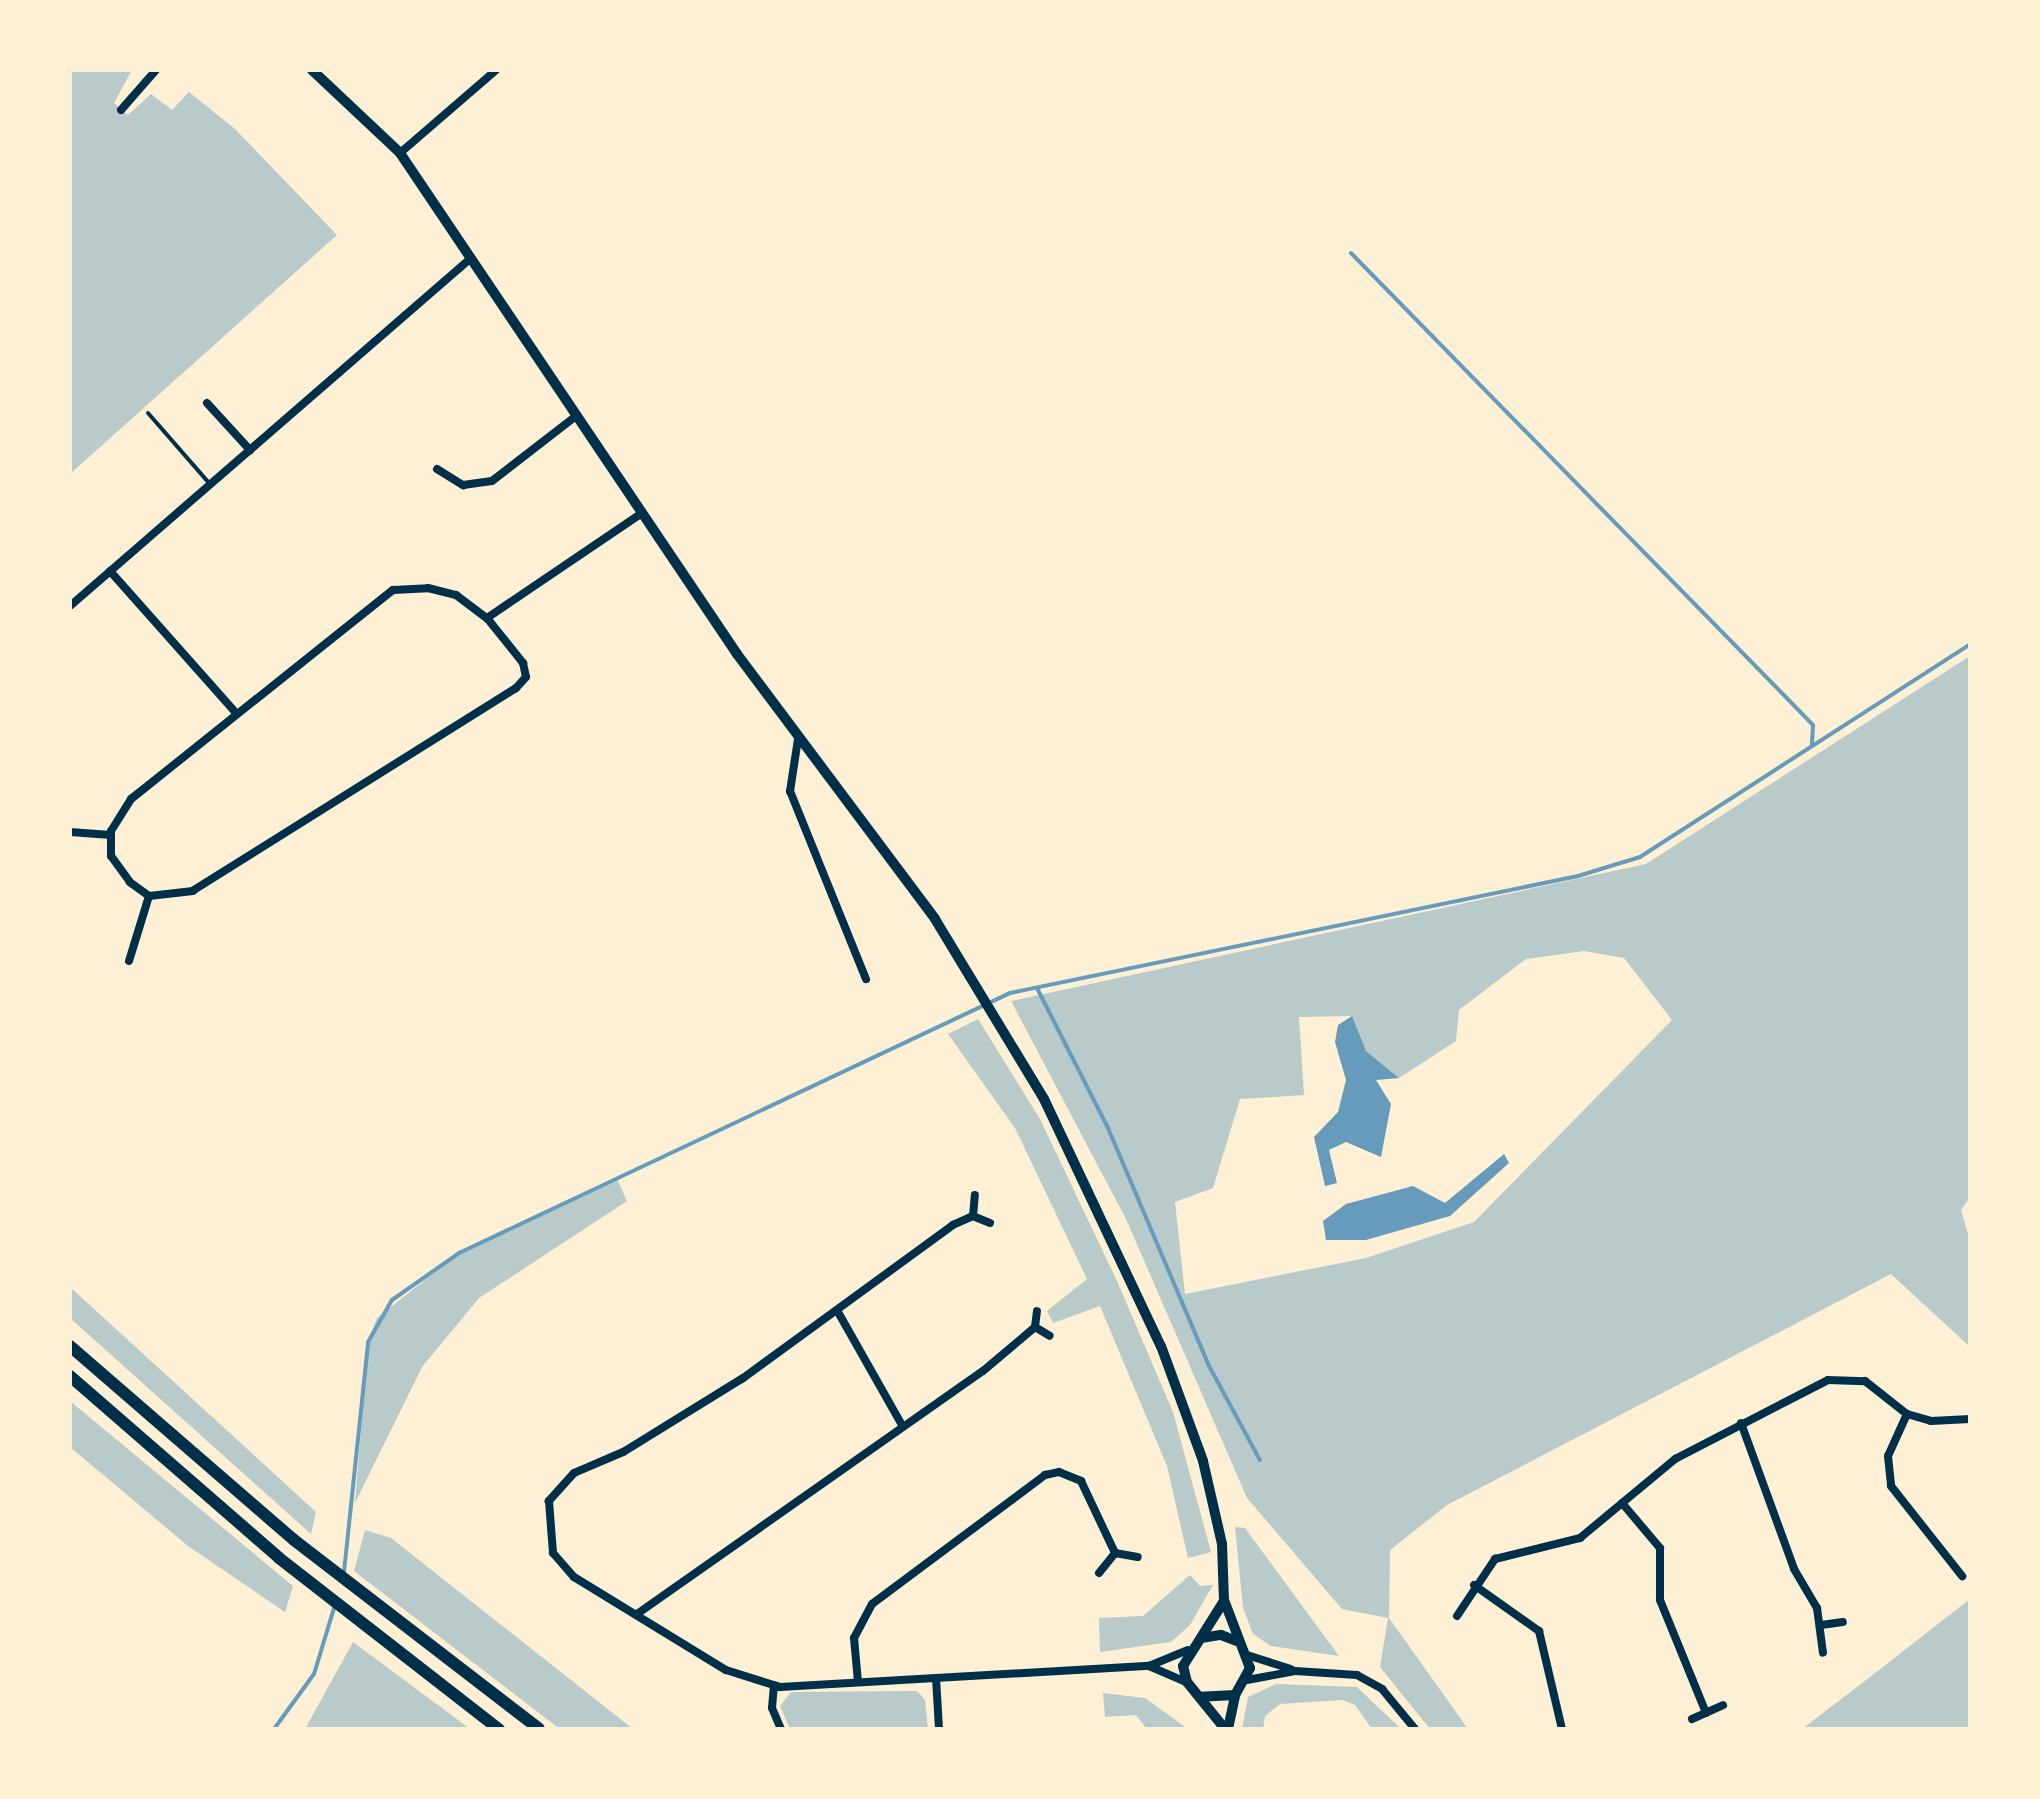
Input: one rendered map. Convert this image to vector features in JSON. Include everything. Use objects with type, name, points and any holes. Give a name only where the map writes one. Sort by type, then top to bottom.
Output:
[{"type":"highway","points":[[70,1346],[294,1540],[539,1729]]},
{"type":"highway","points":[[70,1376],[279,1558],[499,1729]]},
{"type":"main road","points":[[312,70],[400,153],[798,739],[980,988],[1002,1024],[1186,1406],[1222,1544],[1224,1600],[1238,1642],[1247,1655],[1247,1680],[1236,1695],[1226,1729]]},
{"type":"main road","points":[[1224,1600],[1192,1646],[1186,1682],[1226,1729]]},
{"type":"main road","points":[[1192,1646],[1212,1634],[1238,1642]]},
{"type":"main road","points":[[1201,1697],[1236,1695]]},
{"type":"street","points":[[122,110],[156,70]]},
{"type":"street","points":[[400,153],[496,70]]},
{"type":"street","points":[[70,606],[470,258]]},
{"type":"street","points":[[207,403],[250,450]]},
{"type":"street","points":[[437,468],[463,485],[492,481],[576,416]]},
{"type":"street","points":[[487,618],[642,513]]},
{"type":"street","points":[[110,571],[236,713]]},
{"type":"street","points":[[393,590],[456,594],[487,618],[523,663],[526,677],[516,688],[194,891],[149,896],[130,882],[111,856],[111,835],[131,799],[393,590]]},
{"type":"street","points":[[798,739],[790,791],[866,979]]},
{"type":"street","points":[[70,832],[111,835]]},
{"type":"street","points":[[129,961],[149,896]]},
{"type":"street","points":[[975,1196],[973,1216],[838,1312],[661,1430],[559,1486],[546,1522],[560,1565],[726,1670],[774,1685],[1150,1666],[1192,1646]]},
{"type":"street","points":[[973,1216],[990,1223]]},
{"type":"street","points":[[636,1614],[1035,1327],[1037,1311]]},
{"type":"street","points":[[838,1312],[902,1425]]},
{"type":"street","points":[[1035,1327],[1050,1336]]},
{"type":"street","points":[[1457,1616],[1474,1586],[1508,1551],[1580,1538],[1675,1458],[1828,1380],[1866,1381],[1908,1414],[1946,1423],[1970,1419]]},
{"type":"street","points":[[1908,1414],[1888,1456],[1891,1486],[1962,1576]]},
{"type":"street","points":[[1741,1423],[1821,1626],[1823,1653]]},
{"type":"street","points":[[858,1682],[854,1638],[872,1604],[1045,1475],[1069,1474],[1087,1488],[1115,1553]]},
{"type":"street","points":[[1622,1503],[1660,1548],[1660,1600],[1706,1712]]},
{"type":"street","points":[[1115,1553],[1138,1557]]},
{"type":"street","points":[[1099,1573],[1115,1553]]},
{"type":"street","points":[[1474,1586],[1539,1631],[1562,1729]]},
{"type":"street","points":[[1821,1626],[1844,1622]]},
{"type":"street","points":[[1247,1655],[1296,1670],[1370,1680],[1415,1729]]},
{"type":"street","points":[[1150,1666],[1186,1682]]},
{"type":"street","points":[[1247,1680],[1296,1670]]},
{"type":"street","points":[[936,1678],[939,1729]]},
{"type":"street","points":[[774,1685],[772,1708],[781,1729]]},
{"type":"street","points":[[1692,1719],[1723,1705]]},
{"type":"lane","points":[[148,413],[210,484]]},
{"type":"shaded area","points":[[70,70],[132,70],[114,103],[128,115],[151,94],[172,110],[189,92],[235,129],[337,235],[70,474]]},
{"type":"shaded area","points":[[1970,656],[1970,1197],[1961,1210],[1970,1241],[1970,1347],[1891,1274],[1447,1505],[1390,1550],[1389,1618],[1468,1729],[1430,1729],[1380,1667],[1388,1618],[1342,1609],[1247,1498],[1126,1219],[1011,1001],[1646,864]],"holes":[[[1584,951],[1624,958],[1672,1020],[1474,1222],[1366,1258],[1185,1294],[1175,1202],[1213,1188],[1240,1099],[1304,1095],[1299,1017],[1351,1016],[1366,1051],[1399,1078],[1456,1041],[1459,1010],[1526,959]]]},
{"type":"shaded area","points":[[978,1019],[1040,1119],[1117,1281],[1173,1412],[1211,1552],[1188,1558],[1167,1466],[1100,1306],[1053,1323],[1047,1311],[1087,1279],[1015,1128],[948,1034]]},
{"type":"shaded area","points":[[617,1179],[627,1201],[479,1298],[422,1367],[355,1503],[368,1342],[377,1318],[459,1253]]},
{"type":"shaded area","points":[[70,1287],[316,1512],[311,1534],[70,1318]]},
{"type":"shaded area","points":[[70,1401],[293,1586],[285,1612],[188,1546],[70,1447]]},
{"type":"shaded area","points":[[1235,1527],[1245,1528],[1339,1656],[1271,1646],[1253,1634],[1243,1608]]},
{"type":"shaded area","points":[[365,1530],[391,1538],[633,1729],[560,1729],[354,1571]]},
{"type":"shaded area","points":[[1190,1575],[1200,1586],[1213,1585],[1190,1625],[1171,1642],[1100,1652],[1099,1618],[1143,1616]]},
{"type":"shaded area","points":[[1970,1599],[1970,1729],[1802,1729],[1870,1677]]},
{"type":"shaded area","points":[[353,1642],[450,1714],[470,1729],[305,1729]]},
{"type":"shaded area","points":[[1276,1684],[1357,1687],[1401,1729],[1372,1729],[1355,1705],[1342,1700],[1280,1704],[1265,1716],[1263,1729],[1242,1729],[1248,1697]]},
{"type":"shaded area","points":[[917,1691],[925,1700],[928,1729],[790,1729],[780,1706],[791,1692]]},
{"type":"shaded area","points":[[1103,1693],[1145,1698],[1188,1729],[1147,1729],[1136,1715],[1105,1717]]},
{"type":"water","points":[[1352,1016],[1366,1051],[1399,1078],[1376,1080],[1391,1104],[1381,1157],[1346,1142],[1329,1150],[1337,1183],[1325,1186],[1314,1137],[1338,1112],[1346,1080],[1335,1042],[1338,1025]]},
{"type":"water","points":[[1504,1154],[1509,1163],[1450,1216],[1366,1240],[1326,1240],[1323,1221],[1346,1204],[1413,1186],[1445,1203]]},
{"type":"waterway","points":[[1351,253],[1813,725],[1812,745]]},
{"type":"waterway","points":[[344,1572],[368,1342],[392,1300],[459,1253],[1010,993],[1578,876],[1640,857],[1970,644]]},
{"type":"waterway","points":[[1038,990],[1108,1128],[1208,1364],[1260,1460]]},
{"type":"waterway","points":[[274,1729],[314,1674],[335,1605]]}]
